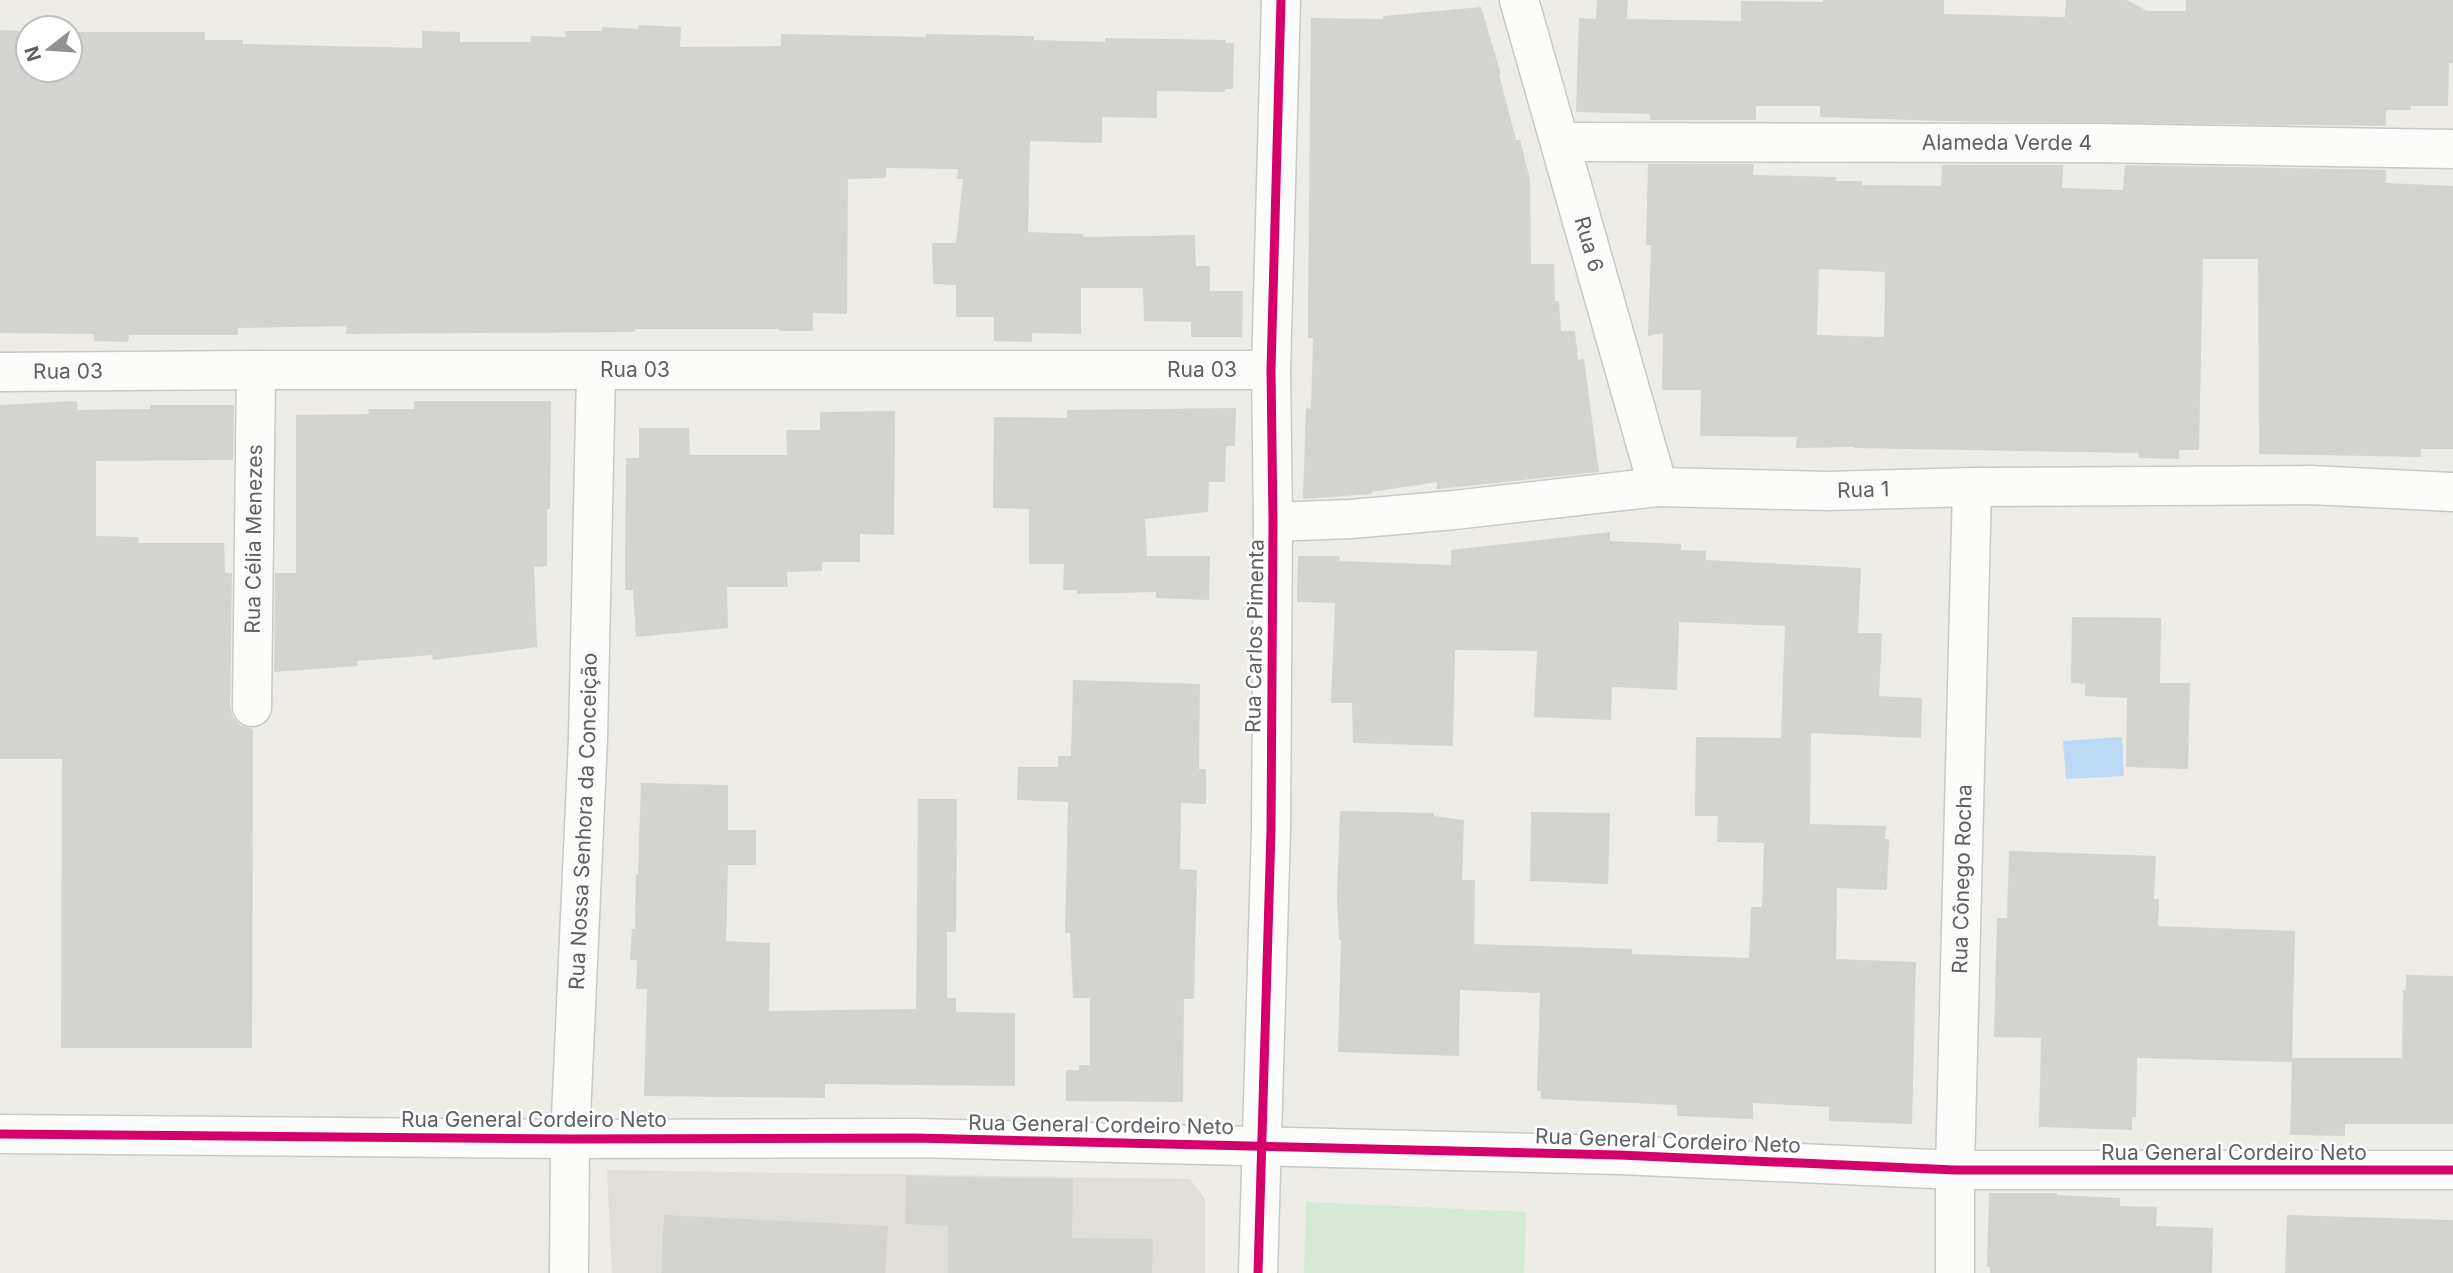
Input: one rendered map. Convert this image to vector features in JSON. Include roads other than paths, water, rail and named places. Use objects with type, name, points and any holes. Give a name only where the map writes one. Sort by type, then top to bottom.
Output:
[{"type":"street","name":"Rua Carlos Pimenta","points":[[1258,1273],[1271,830],[1271,370],[1281,0]]},
{"type":"street","name":"Rua 6","points":[[1519,0],[1658,488]]},
{"type":"street","name":"Alameda Verde 4","points":[[1561,142],[2098,143],[2453,149]]},
{"type":"street","name":"Rua 03","points":[[0,372],[256,369],[1271,370]]},
{"type":"street","name":"Rua Célia Menezes","points":[[252,707],[256,369]]},
{"type":"street","name":"Rua Nossa Senhora da Conceição","points":[[569,1273],[570,1139],[588,739],[596,371]]},
{"type":"street","name":"Rua 1","points":[[1273,522],[1441,511],[1658,488],[1828,491],[1972,487],[2311,485],[2453,492]]},
{"type":"street","name":"Rua Cônego Rocha","points":[[1955,1273],[1955,1170],[1972,487]]},
{"type":"street","name":"Rua General Cordeiro Neto","points":[[0,1134],[570,1139],[915,1138],[1619,1155],[1955,1170],[2453,1170]]},
{"type":"water","points":[[2122,737],[2124,776],[2066,779],[2063,741]]}]
